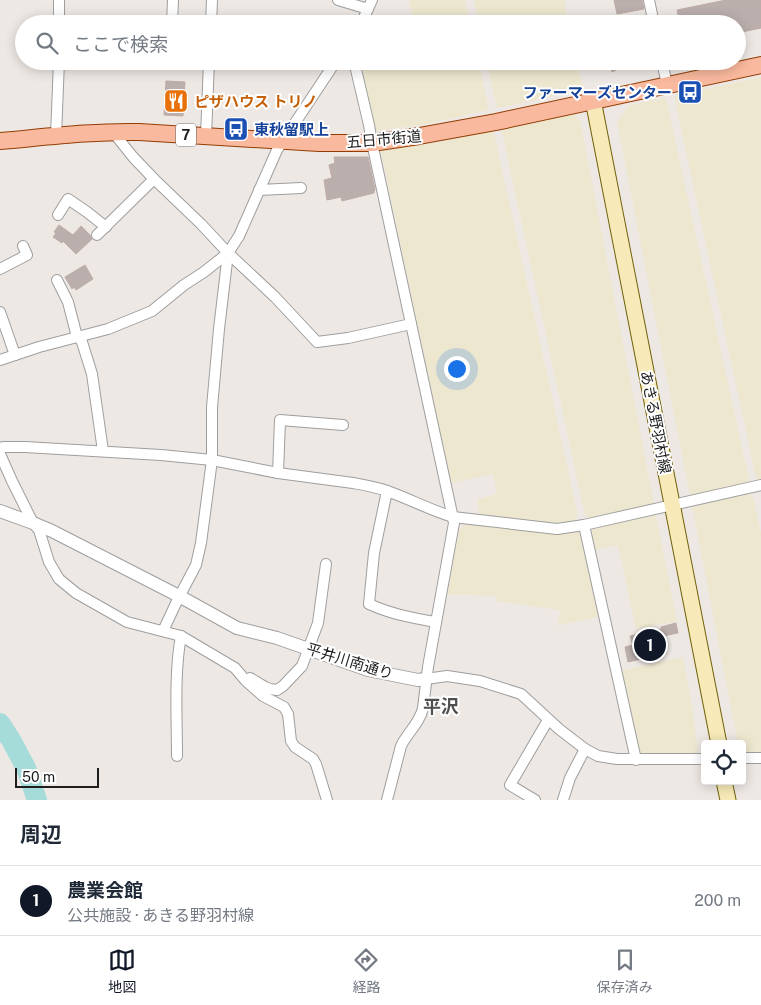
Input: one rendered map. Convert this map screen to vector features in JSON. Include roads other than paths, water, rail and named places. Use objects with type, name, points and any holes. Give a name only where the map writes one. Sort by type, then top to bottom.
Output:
[{"type":"main road","name":"五日市街道","points":[[746,68],[761,65]]},
{"type":"main road","name":"五日市街道","points":[[0,141],[113,132],[318,143],[372,143],[438,133],[738,70]]},
{"type":"main road","name":"あきる野羽村線","points":[[593,100],[718,740]]},
{"type":"main road","points":[[725,785],[728,800]]},
{"type":"street","points":[[59,0],[59,15]]},
{"type":"street","points":[[172,15],[173,0]]},
{"type":"street","points":[[211,15],[212,0]]},
{"type":"street","points":[[338,0],[370,5]]},
{"type":"street","points":[[649,0],[652,15]]},
{"type":"street","points":[[56,136],[59,70]]},
{"type":"street","points":[[206,136],[209,70]]},
{"type":"street","points":[[0,360],[108,329],[152,311],[228,253],[239,236],[277,150],[285,141],[330,70]]},
{"type":"street","points":[[356,70],[370,125],[372,143],[454,523],[426,679],[422,713],[404,738],[387,800]]},
{"type":"street","points":[[664,70],[667,85]]},
{"type":"street","points":[[113,132],[132,157],[275,297],[317,342],[348,338],[411,324]]},
{"type":"street","points":[[97,235],[154,179]]},
{"type":"street","points":[[259,190],[301,188]]},
{"type":"street","points":[[58,215],[68,199],[106,227]]},
{"type":"street","points":[[0,269],[27,255],[23,246]]},
{"type":"street","points":[[163,631],[198,558],[212,460],[212,407],[228,253]]},
{"type":"street","points":[[57,280],[68,302],[76,333],[82,342],[92,374],[103,451]]},
{"type":"street","points":[[0,312],[15,355]]},
{"type":"street","points":[[278,474],[280,420],[343,425]]},
{"type":"street","points":[[0,448],[25,446],[212,460],[278,474],[353,483],[387,491],[453,517],[558,529],[584,525],[761,485]]},
{"type":"street","points":[[0,454],[12,482],[39,530],[49,562],[59,578],[76,592],[127,622],[181,636],[270,690],[277,690],[283,686],[302,666],[318,623],[326,564]]},
{"type":"street","points":[[387,491],[374,553],[369,604],[408,618],[436,622]]},
{"type":"street","name":"平井川南通り","points":[[0,511],[33,522],[179,596],[237,628],[278,638],[368,670],[418,680],[447,676],[480,681],[514,691],[521,694],[548,720],[598,756],[617,760],[701,759]]},
{"type":"street","points":[[584,525],[636,760]]},
{"type":"street","points":[[178,756],[178,683],[181,636]]},
{"type":"street","points":[[235,668],[263,696],[284,707],[288,714],[291,740],[295,747],[313,759],[327,800]]},
{"type":"street","points":[[535,800],[510,785],[548,720]]},
{"type":"street","points":[[563,800],[570,778],[586,749]]},
{"type":"street","points":[[746,758],[761,758]]},
{"type":"waterway","points":[[0,723],[26,768],[37,800]]},
{"type":"place","name":"ファーマーズセンター","points":[[690,92]]},
{"type":"place","name":"ピザハウス トリノ","points":[[176,101]]},
{"type":"place","name":"東秋留駅上","points":[[236,129]]},
{"type":"place","name":"農業会館","points":[[650,645]]},
{"type":"district","name":"平沢","points":[[441,706]]}]
